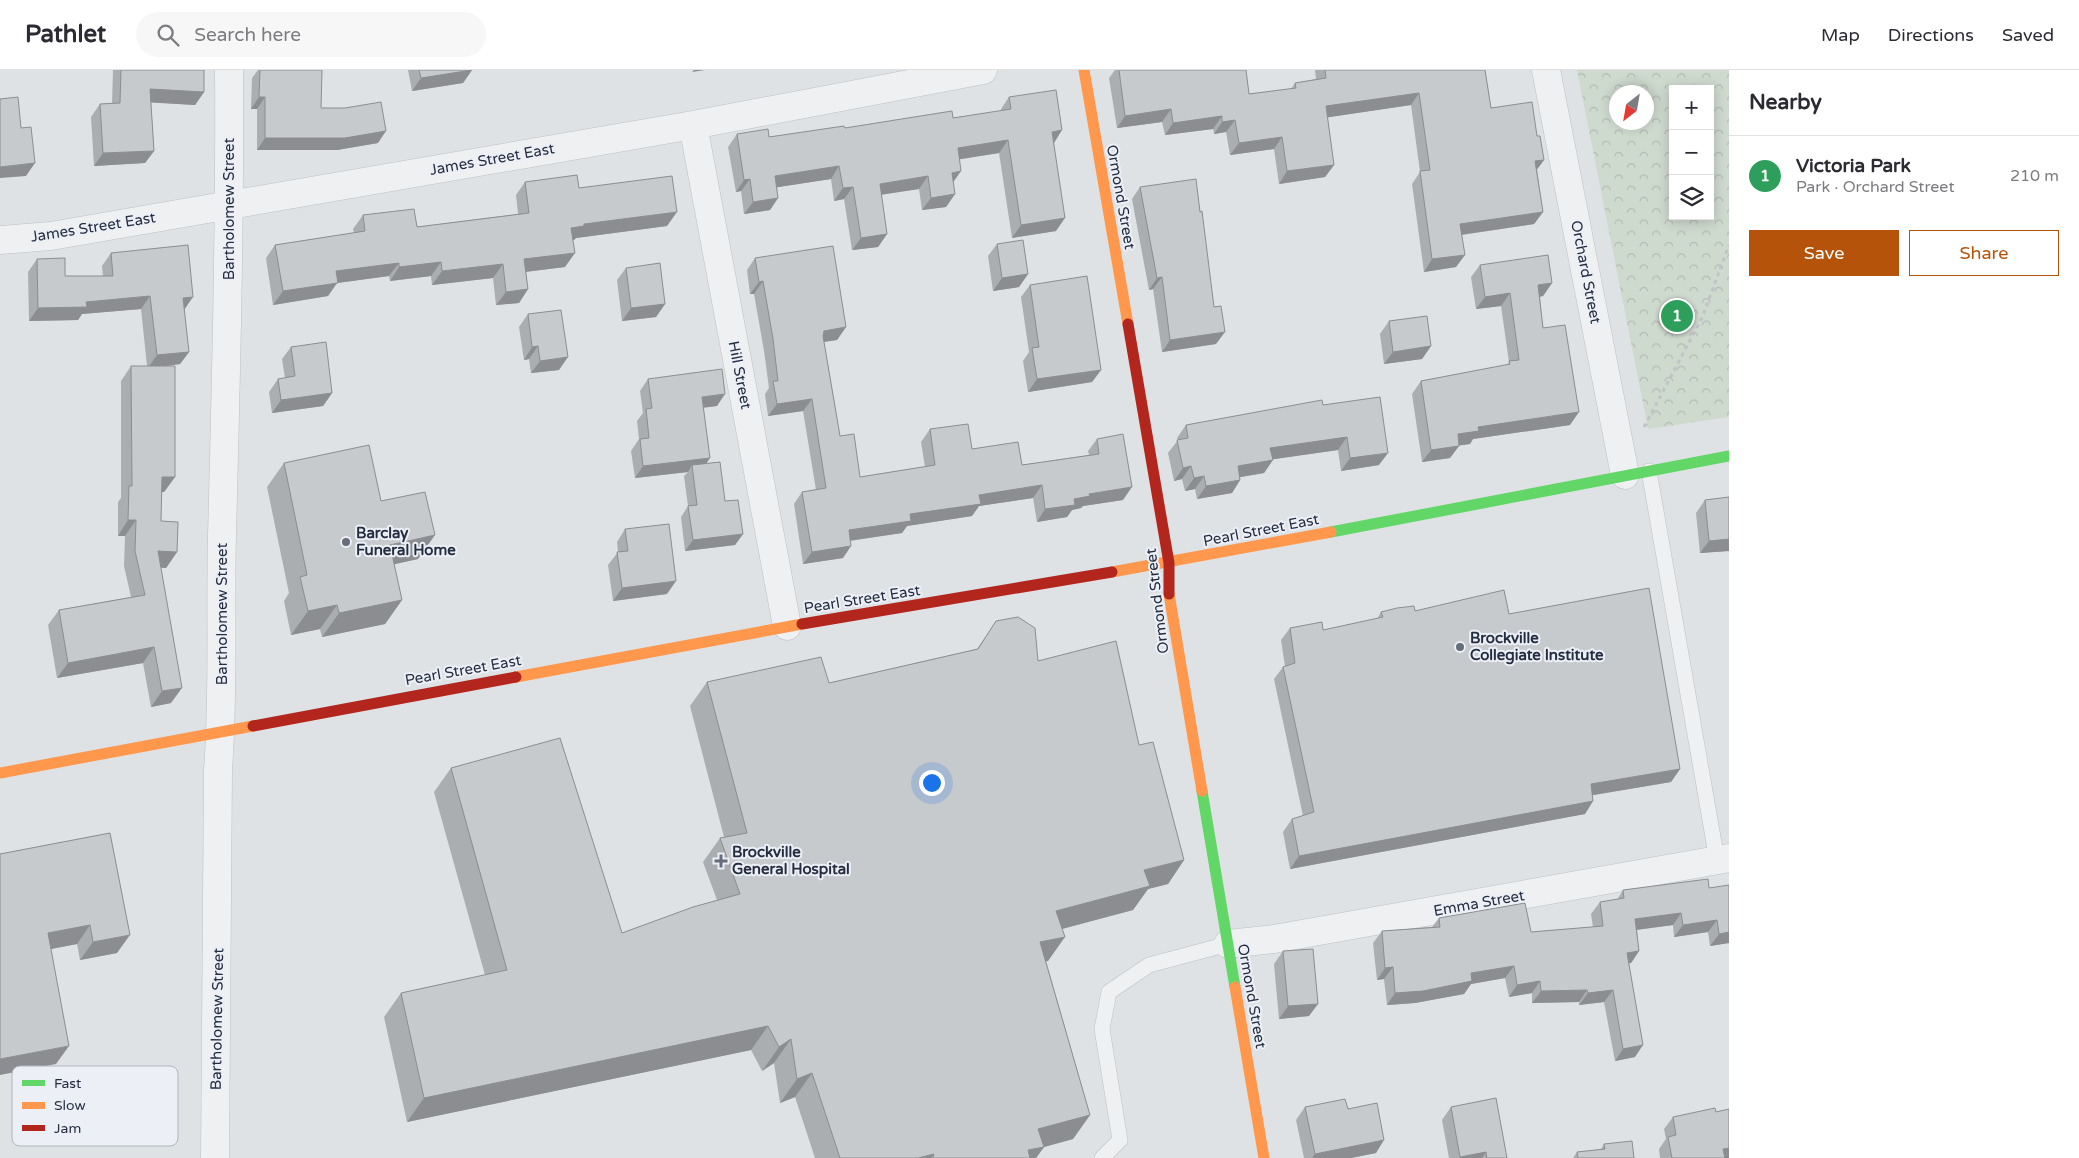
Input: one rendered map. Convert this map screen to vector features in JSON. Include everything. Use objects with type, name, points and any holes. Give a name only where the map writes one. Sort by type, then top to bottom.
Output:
[{"type":"street","name":"Bartholomew Street","points":[[215,1158],[218,770],[221,730],[221,577],[230,204],[229,70]]},
{"type":"street","name":"James Street East","points":[[0,240],[51,236],[694,125],[983,70]]},
{"type":"street","name":"Ormond Street","points":[[1084,70],[1169,563],[1168,590],[1264,1158]]},
{"type":"street","name":"Orchard Street","points":[[1546,70],[1637,473]]},
{"type":"street","name":"Hill Street","points":[[694,125],[787,626]]},
{"type":"street","name":"Pearl Street East","points":[[0,773],[221,730],[787,626],[1169,563],[1729,456]]},
{"type":"street","name":"Emma Street","points":[[1228,944],[1265,941],[1723,859]]},
{"type":"lane","points":[[1637,473],[1723,859]]},
{"type":"lane","points":[[1102,1158],[1120,1140],[1102,1029],[1109,992],[1149,966],[1228,944]]},
{"type":"path","points":[[1640,435],[1702,318],[1729,244]]},
{"type":"green space","points":[[1577,70],[1729,70],[1729,417],[1648,429]]},
{"type":"building","points":[[121,70],[204,70],[204,92],[150,89],[154,151],[103,153],[100,104],[120,103]]},
{"type":"building","points":[[260,70],[322,70],[321,108],[345,108],[381,102],[386,131],[345,138],[265,138],[265,97],[259,97]]},
{"type":"building","points":[[419,70],[472,70],[421,78]]},
{"type":"building","points":[[1119,70],[1246,70],[1249,94],[1296,88],[1295,83],[1326,78],[1325,70],[1485,70],[1491,108],[1532,102],[1537,136],[1540,136],[1544,160],[1535,161],[1543,212],[1460,224],[1465,255],[1432,259],[1420,171],[1430,170],[1419,93],[1326,106],[1334,165],[1287,171],[1282,137],[1239,143],[1235,120],[1222,122],[1222,116],[1173,123],[1171,109],[1125,116]]},
{"type":"building","points":[[1056,90],[1062,130],[1052,132],[1065,218],[1021,225],[1008,140],[958,148],[961,171],[952,173],[955,194],[931,198],[928,176],[880,184],[887,234],[861,238],[853,187],[843,188],[839,166],[775,176],[778,198],[753,202],[750,179],[744,180],[737,134],[768,129],[769,137],[844,126],[845,128],[952,111],[953,118],[1011,109],[1009,97]]},
{"type":"building","points":[[18,97],[21,128],[31,127],[35,163],[0,167],[0,99]]},
{"type":"building","points":[[577,175],[579,188],[672,176],[677,212],[584,224],[584,226],[571,228],[575,253],[524,259],[528,289],[506,292],[503,264],[442,271],[441,262],[399,267],[399,263],[336,271],[338,283],[283,291],[275,245],[365,231],[363,215],[414,209],[417,227],[529,213],[525,182]]},
{"type":"building","points":[[1196,179],[1214,307],[1221,306],[1225,332],[1170,340],[1162,277],[1157,278],[1140,187]]},
{"type":"building","points":[[1023,240],[1028,274],[1002,278],[997,244]]},
{"type":"building","points":[[188,245],[193,297],[183,298],[189,352],[157,355],[150,296],[86,302],[87,307],[38,308],[37,259],[65,258],[65,276],[113,276],[111,253]]},
{"type":"building","points":[[833,246],[846,327],[824,331],[823,336],[840,436],[854,434],[860,477],[935,465],[930,429],[968,424],[972,449],[1018,442],[1022,465],[1099,454],[1097,439],[1123,434],[1132,487],[1089,494],[1090,496],[1074,499],[1075,505],[1045,509],[1042,485],[979,495],[981,504],[910,514],[911,521],[849,530],[851,546],[812,552],[802,492],[826,488],[812,399],[777,404],[773,381],[778,381],[773,339],[763,281],[759,282],[755,258]]},
{"type":"building","points":[[1548,255],[1552,283],[1538,285],[1543,328],[1565,325],[1579,412],[1478,427],[1479,431],[1458,434],[1459,446],[1431,450],[1421,381],[1510,364],[1509,361],[1519,360],[1510,293],[1485,297],[1480,265]]},
{"type":"building","points":[[660,263],[665,304],[631,308],[626,268]]},
{"type":"building","points":[[1087,276],[1101,370],[1037,379],[1032,348],[1039,347],[1030,285]]},
{"type":"building","points":[[561,310],[568,357],[540,361],[538,346],[532,347],[528,314]]},
{"type":"building","points":[[1427,316],[1431,346],[1393,352],[1389,321]]},
{"type":"building","points":[[326,342],[332,393],[281,400],[278,379],[295,376],[291,347]]},
{"type":"building","points":[[131,366],[175,366],[175,477],[162,477],[161,521],[178,522],[177,552],[158,551],[182,688],[162,691],[154,647],[68,663],[59,610],[145,595],[135,551],[136,520],[128,520],[129,486],[132,486]]},
{"type":"building","points":[[722,369],[725,394],[702,397],[710,458],[643,466],[640,439],[649,438],[646,409],[652,408],[648,379]]},
{"type":"building","points":[[1380,397],[1388,453],[1350,458],[1347,437],[1270,448],[1273,460],[1238,466],[1240,480],[1206,486],[1204,476],[1194,478],[1191,466],[1183,468],[1177,440],[1188,438],[1186,425],[1322,400],[1323,405]]},
{"type":"building","name":"Barclay Funeral Home","points":[[369,445],[381,501],[425,492],[435,535],[390,545],[402,600],[339,613],[337,605],[308,611],[300,577],[307,575],[284,463]]},
{"type":"building","points":[[720,462],[725,501],[738,500],[743,534],[693,540],[688,506],[697,505],[692,465]]},
{"type":"building","points":[[1729,497],[1729,539],[1709,541],[1705,500]]},
{"type":"building","points":[[669,524],[676,581],[622,588],[617,552],[628,551],[625,529]]},
{"type":"building","points":[[1649,588],[1680,769],[1591,784],[1593,801],[1299,856],[1292,819],[1314,812],[1283,667],[1295,663],[1290,628],[1322,622],[1323,630],[1383,617],[1381,612],[1397,608],[1414,606],[1415,611],[1504,590],[1509,614]]},
{"type":"building","points":[[1018,617],[1035,628],[1038,661],[1116,641],[1139,745],[1153,742],[1184,860],[1144,870],[1150,886],[1056,911],[1065,937],[1040,942],[1090,1115],[1038,1129],[1044,1147],[1028,1150],[1030,1158],[933,1158],[934,1154],[918,1158],[840,1158],[812,1073],[797,1079],[791,1039],[779,1047],[768,1026],[424,1098],[401,993],[507,970],[451,768],[560,738],[622,933],[693,907],[740,894],[720,838],[747,833],[707,682],[821,657],[829,683],[978,649],[996,621]]},
{"type":"building","points":[[110,833],[130,935],[93,942],[90,925],[48,933],[69,1046],[0,1059],[0,854]]},
{"type":"building","points":[[1708,879],[1709,888],[1729,885],[1729,932],[1719,934],[1717,920],[1683,925],[1681,913],[1635,919],[1639,951],[1627,953],[1643,1045],[1623,1049],[1613,990],[1588,993],[1587,990],[1541,991],[1540,981],[1517,985],[1514,966],[1471,973],[1472,981],[1423,991],[1395,993],[1393,967],[1385,968],[1382,931],[1440,927],[1439,918],[1525,903],[1531,932],[1603,926],[1600,902],[1624,898],[1623,890]]},
{"type":"building","points":[[1313,949],[1318,1004],[1288,1006],[1283,951]]},
{"type":"building","points":[[1496,1098],[1507,1158],[1487,1158],[1486,1152],[1460,1157],[1451,1107]]},
{"type":"building","points":[[1345,1099],[1348,1109],[1377,1103],[1384,1140],[1315,1154],[1305,1107]]},
{"type":"building","points":[[1715,1108],[1716,1112],[1729,1109],[1729,1148],[1723,1149],[1725,1158],[1672,1158],[1668,1137],[1676,1135],[1673,1117]]},
{"type":"building","points":[[1632,1141],[1634,1158],[1578,1158],[1577,1152],[1605,1149],[1604,1144]]},
{"type":"traffic: fast","points":[[1331,532],[1729,456]]},
{"type":"traffic: fast","points":[[1202,791],[1235,987]]},
{"type":"traffic: slow","points":[[1084,70],[1128,324]]},
{"type":"traffic: slow","points":[[1112,572],[1331,532]]},
{"type":"traffic: slow","points":[[1169,594],[1202,791]]},
{"type":"traffic: slow","points":[[516,677],[802,624]]},
{"type":"traffic: slow","points":[[0,773],[253,726]]},
{"type":"traffic: slow","points":[[1235,987],[1264,1158]]},
{"type":"traffic: jam","points":[[1128,324],[1169,563],[1169,594]]},
{"type":"traffic: jam","points":[[802,624],[1112,572]]},
{"type":"traffic: jam","points":[[253,726],[516,677]]},
{"type":"place","name":"Victoria Park","points":[[1677,316]]},
{"type":"place","name":"Barclay Funeral Home","points":[[346,542]]},
{"type":"place","name":"Brockville Collegiate Institute","points":[[1460,647]]},
{"type":"place","name":"Brockville General Hospital","points":[[721,861]]}]
